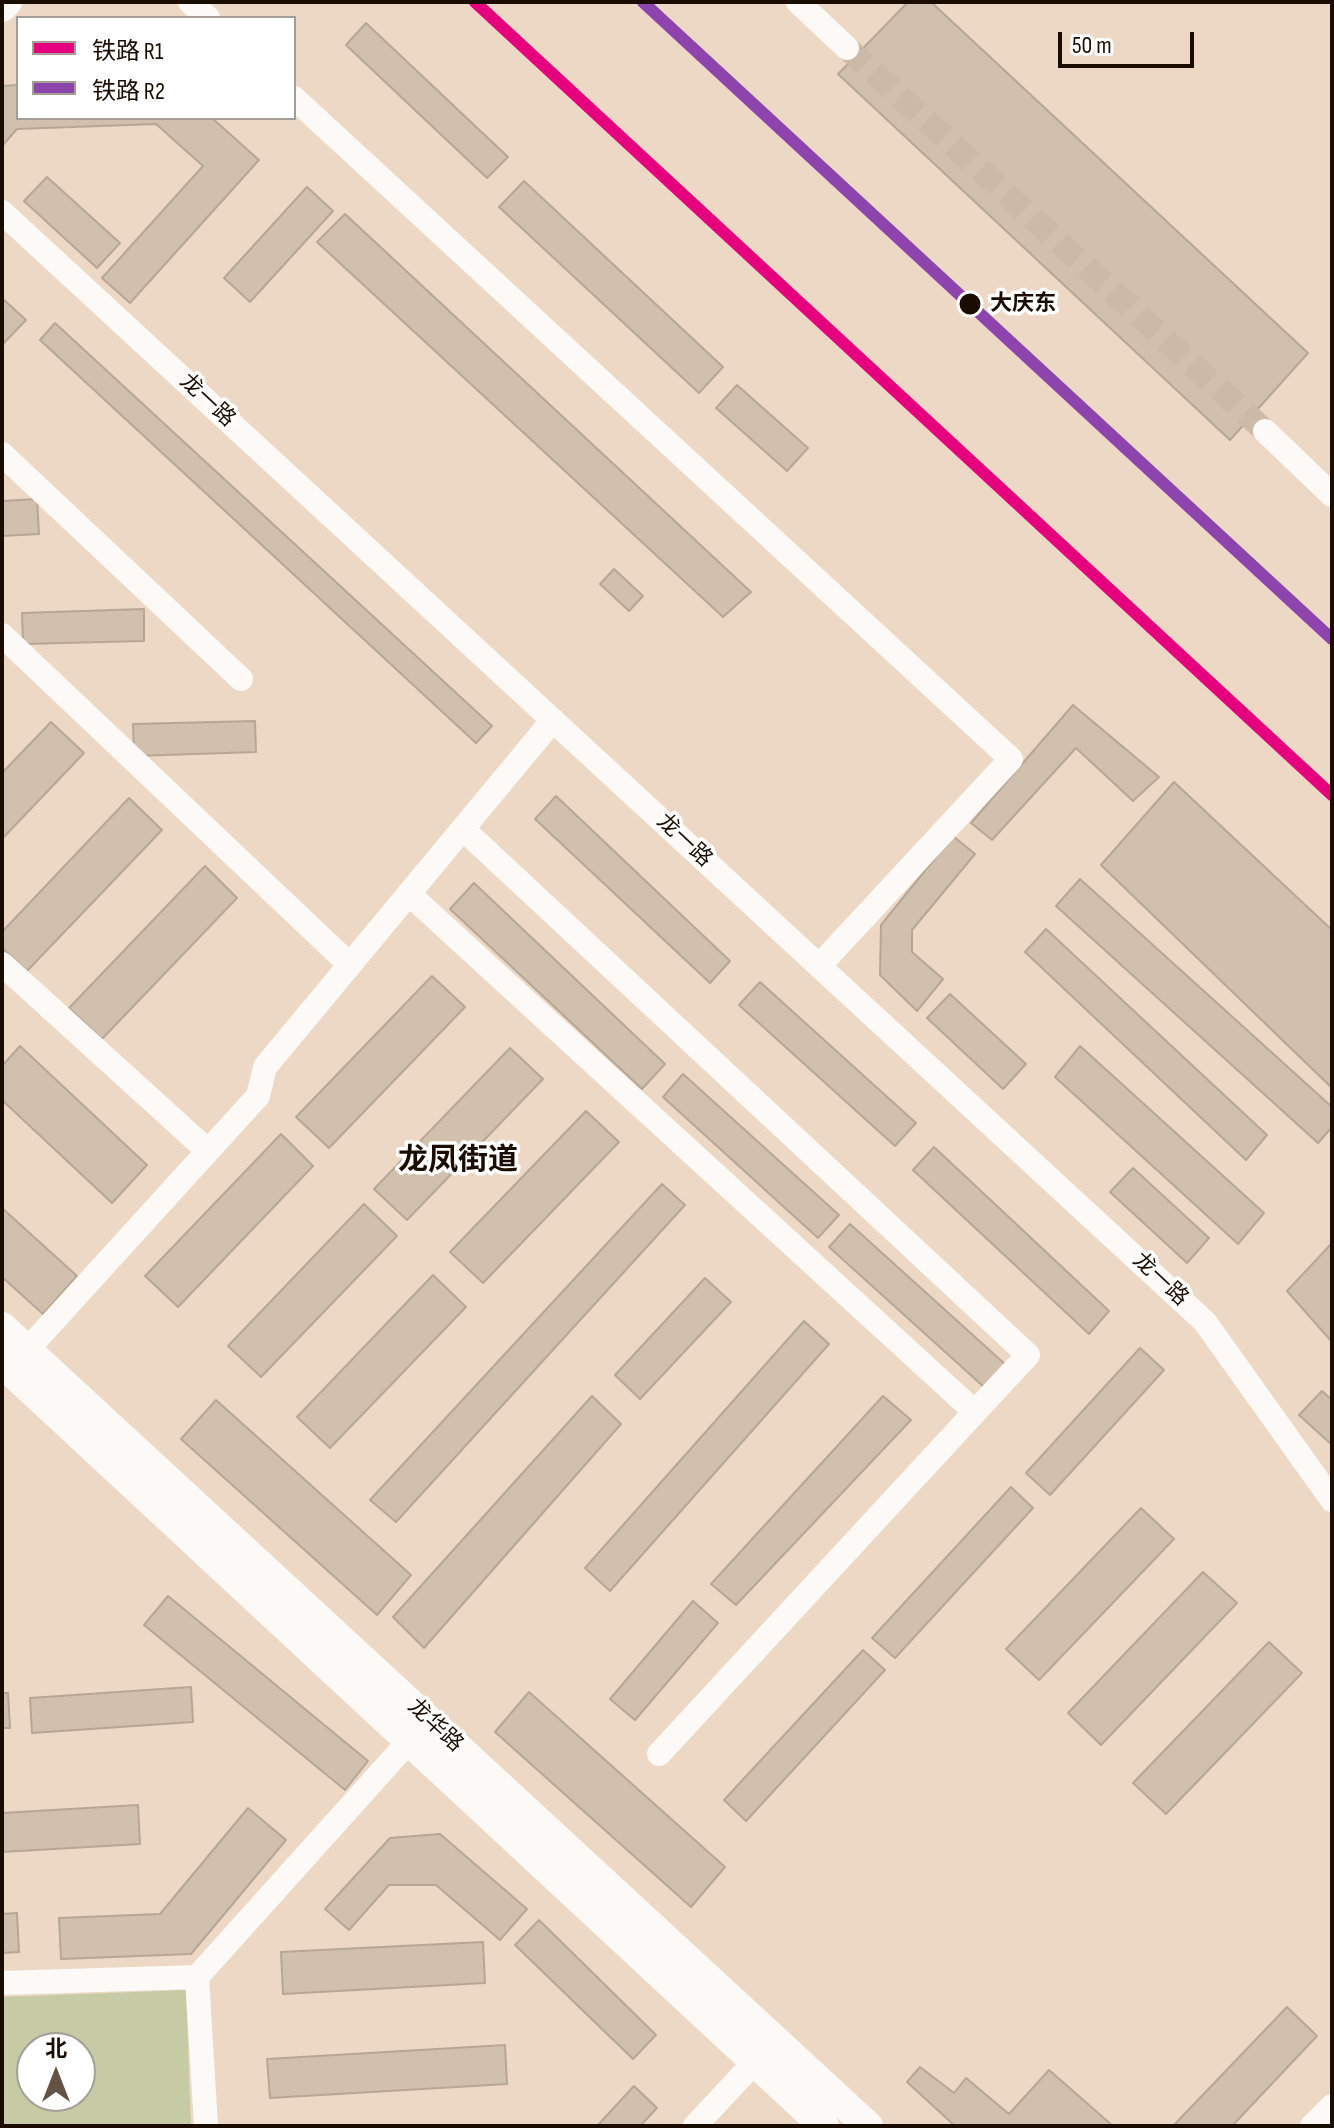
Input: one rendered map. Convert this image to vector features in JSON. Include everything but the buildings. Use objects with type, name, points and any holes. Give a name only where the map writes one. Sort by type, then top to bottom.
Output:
[{"type":"main road","points":[[2,7],[7,2]]},
{"type":"main road","name":"龙华路","points":[[2,1327],[15,1356],[419,1731],[776,2039],[868,2126]]},
{"type":"main road","points":[[419,1731],[824,2126]]},
{"type":"street","points":[[190,2],[206,16]]},
{"type":"street","points":[[798,2],[847,48]]},
{"type":"street","points":[[296,100],[1011,759],[819,966]]},
{"type":"street","name":"龙一路","points":[[2,212],[1205,1322],[1332,1500]]},
{"type":"street","points":[[1265,431],[1332,495]]},
{"type":"street","points":[[2,454],[241,679]]},
{"type":"street","points":[[2,635],[350,965]]},
{"type":"street","points":[[15,1356],[258,1096],[265,1067],[553,720]]},
{"type":"street","points":[[463,829],[1028,1355],[659,1754]]},
{"type":"street","points":[[409,894],[975,1412]]},
{"type":"street","points":[[2,964],[208,1151]]},
{"type":"street","points":[[206,2126],[197,1977],[419,1731]]},
{"type":"street","points":[[2,1983],[197,1977]]},
{"type":"street","points":[[695,2126],[776,2039]]},
{"type":"street","points":[[1312,2126],[1332,2106]]},
{"type":"green space","points":[[186,1990],[191,2126],[2,2126],[2,1997]]},
{"type":"tunnel","points":[[847,48],[1265,431]]},
{"type":"rail line","name":"R1","points":[[475,2],[1332,795]]},
{"type":"rail line","name":"R2","points":[[643,2],[1332,639]]},
{"type":"place","name":"大庆东","points":[[970,304]]},
{"type":"district","name":"龙凤街道","points":[[458,1161]]}]
